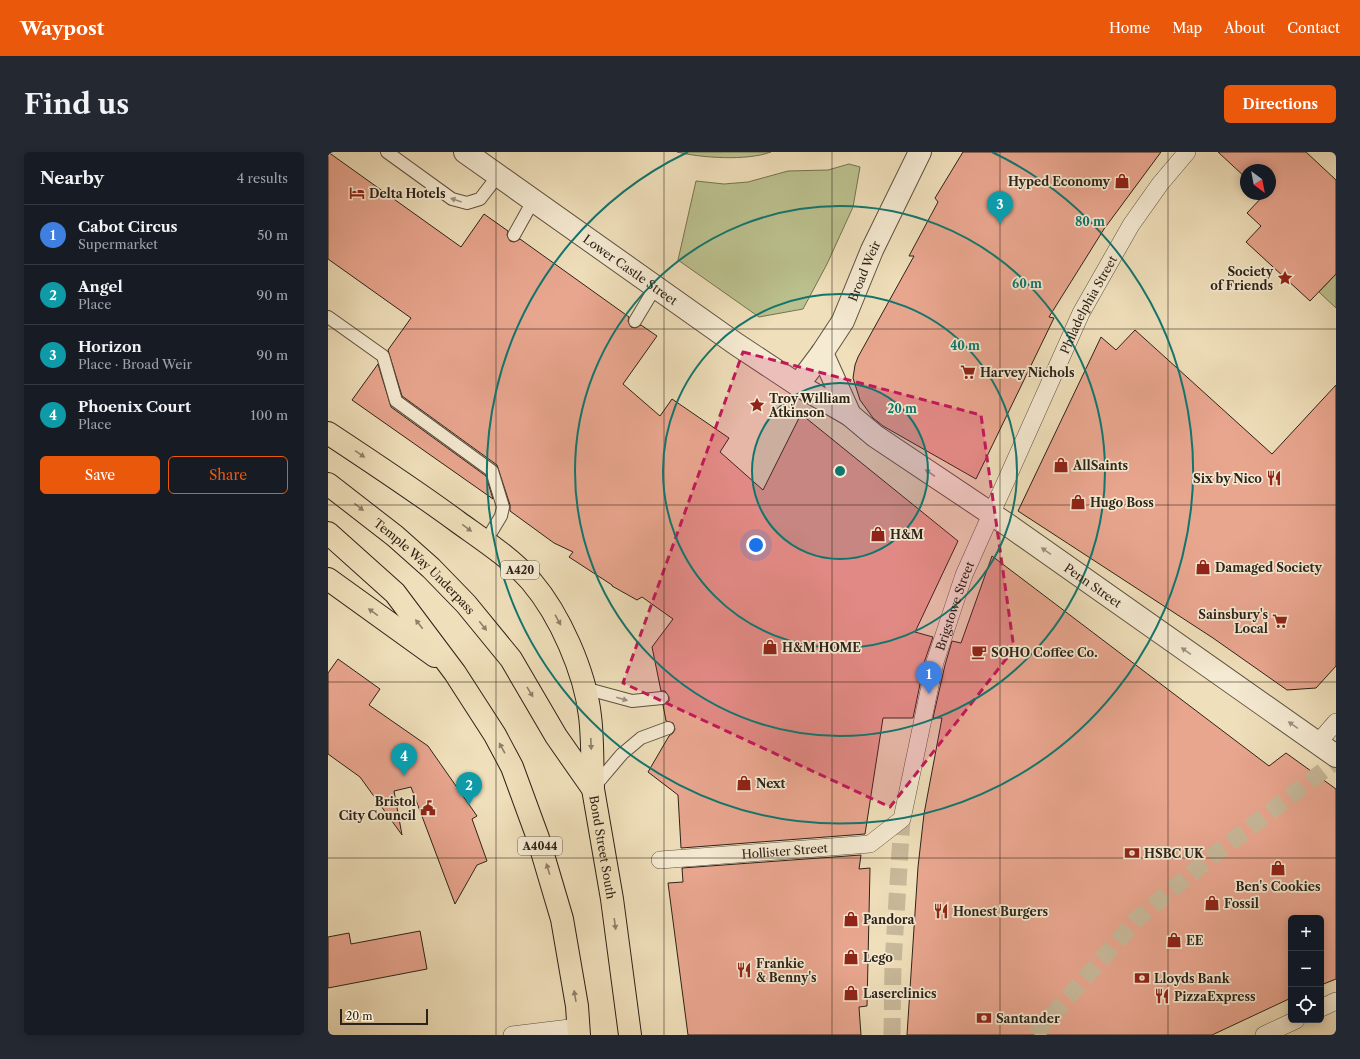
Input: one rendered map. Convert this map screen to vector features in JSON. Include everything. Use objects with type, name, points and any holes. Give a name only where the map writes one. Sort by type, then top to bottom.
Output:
[{"type":"highway","name":"A420","points":[[328,433],[486,541],[531,581],[553,612],[567,637],[584,688],[590,716],[593,789]]},
{"type":"highway","name":"Temple Way Underpass","points":[[328,484],[390,531],[431,568],[466,604],[511,659]]},
{"type":"highway","name":"A4044","points":[[328,533],[395,592],[451,667],[495,736],[512,767],[538,838],[562,918],[577,1006],[579,1031]]},
{"type":"highway","points":[[328,579],[451,667]]},
{"type":"highway","name":"Bond Street South","points":[[511,659],[556,736],[593,789],[612,899],[630,1035]]},
{"type":"street","name":"Lower Castle Street","points":[[465,152],[497,177],[656,286],[736,344],[798,385]]},
{"type":"street","name":"Broad Weir","points":[[798,385],[822,353],[843,321],[872,250],[920,152]]},
{"type":"street","name":"Philadelphia Street","points":[[991,514],[1081,313],[1131,225],[1160,184],[1187,152]]},
{"type":"street","name":"Penn Street","points":[[822,353],[850,416]]},
{"type":"street","name":"Penn Street","points":[[798,385],[850,416],[875,436],[991,514],[1336,756]]},
{"type":"street","name":"Brigstowe Street","points":[[902,819],[935,662],[964,575],[991,514]]},
{"type":"street","points":[[1323,737],[1336,722]]},
{"type":"street","name":"Hollister Street","points":[[660,860],[870,844],[902,819]]},
{"type":"street","points":[[1324,1007],[1336,1001]]},
{"type":"street","points":[[1264,1035],[1290,1023]]},
{"type":"street","points":[[512,1035],[579,1031]]},
{"type":"lane","points":[[387,152],[452,199],[466,203],[480,199],[497,177]]},
{"type":"lane","points":[[514,235],[534,201]]},
{"type":"lane","points":[[635,321],[656,286]]},
{"type":"lane","points":[[328,317],[383,356],[396,401],[492,471],[503,507],[501,516],[486,541]]},
{"type":"lane","points":[[584,688],[632,702],[662,698]]},
{"type":"lane","points":[[593,789],[622,754],[641,738],[668,728]]},
{"type":"highlighted area","points":[[743,352],[981,415],[1014,649],[890,807],[623,683]]},
{"type":"green space","points":[[677,152],[771,152],[750,157],[724,158]]},
{"type":"green space","points":[[849,164],[860,167],[853,207],[827,264],[803,309],[759,317],[678,260],[696,181],[724,184],[748,182],[788,171],[828,170]]},
{"type":"green space","points":[[1336,274],[1336,308],[1319,292]]},
{"type":"building","points":[[328,152],[461,247],[484,214],[508,231],[507,235],[510,241],[514,242],[520,239],[629,317],[628,321],[631,327],[635,328],[641,325],[657,336],[623,384],[660,416],[672,399],[729,438],[720,452],[763,490],[801,414],[958,541],[915,632],[933,637],[925,660],[913,718],[883,718],[865,834],[681,848],[678,795],[648,772],[669,736],[675,729],[673,723],[666,721],[663,705],[669,701],[669,697],[665,691],[661,691],[652,647],[673,619],[642,597],[637,600],[612,586],[569,557],[573,552],[554,543],[510,511],[510,505],[497,465],[402,396],[388,350],[411,318],[328,259]]},
{"type":"building","points":[[963,152],[1161,152],[1104,229],[1049,317],[1054,318],[976,479],[883,426],[873,418],[860,400],[853,378],[858,357],[914,256],[909,256],[938,202],[935,198]]},
{"type":"building","points":[[1218,152],[1306,152],[1336,180],[1336,274],[1310,301],[1246,242],[1261,226],[1247,213],[1259,200],[1276,200],[1276,164],[1240,164],[1240,172]]},
{"type":"building","points":[[1135,330],[1272,454],[1336,385],[1336,666],[1316,688],[1287,690],[1213,638],[1018,511],[1101,337],[1116,350]]},
{"type":"building","points":[[378,364],[391,407],[486,476],[493,499],[352,400]]},
{"type":"building","points":[[992,556],[1269,766],[1286,753],[1336,789],[1336,979],[1324,984],[1324,915],[1288,915],[1288,999],[1212,1035],[907,1035],[918,867],[924,814],[942,718],[933,718],[952,641],[961,643]]},
{"type":"building","points":[[338,659],[380,689],[369,705],[428,746],[477,816],[472,819],[487,861],[477,865],[455,904],[411,787],[394,791],[402,835],[360,777],[328,754],[328,673]]},
{"type":"building","points":[[861,855],[859,869],[870,868],[867,1006],[859,1007],[861,1035],[688,1035],[668,883],[683,882],[682,868]]},
{"type":"building","points":[[420,931],[427,969],[328,988],[328,937],[349,933],[351,944]]},
{"type":"tunnel","points":[[1035,1035],[1136,920],[1205,862],[1336,761]]},
{"type":"tunnel","points":[[892,1035],[893,964],[902,819]]},
{"type":"place","name":"Hyped Economy","points":[[1122,181]]},
{"type":"place","name":"Delta Hotels","points":[[357,193]]},
{"type":"place","name":"Horizon","points":[[1000,224]]},
{"type":"place","name":"Society of Friends","points":[[1285,278]]},
{"type":"place","name":"Harvey Nichols","points":[[968,372]]},
{"type":"place","name":"Troy William Atkinson","points":[[757,405]]},
{"type":"place","name":"AllSaints","points":[[1061,465]]},
{"type":"place","name":"Six by Nico","points":[[1274,478]]},
{"type":"place","name":"Hugo Boss","points":[[1078,502]]},
{"type":"place","name":"H&M","points":[[878,534]]},
{"type":"place","name":"Damaged Society","points":[[1203,567]]},
{"type":"place","name":"Sainsbury's Local","points":[[1280,621]]},
{"type":"place","name":"H&M HOME","points":[[770,647]]},
{"type":"place","name":"SOHO Coffee Co.","points":[[979,652]]},
{"type":"place","name":"Cabot Circus","points":[[929,694]]},
{"type":"place","name":"Phoenix Court","points":[[404,776]]},
{"type":"place","name":"Next","points":[[744,783]]},
{"type":"place","name":"Angel","points":[[469,805]]},
{"type":"place","name":"Bristol City Council","points":[[428,808]]},
{"type":"place","name":"HSBC UK","points":[[1132,853]]},
{"type":"place","name":"Ben's Cookies","points":[[1278,868]]},
{"type":"place","name":"Fossil","points":[[1212,903]]},
{"type":"place","name":"Honest Burgers","points":[[941,911]]},
{"type":"place","name":"Pandora","points":[[851,919]]},
{"type":"place","name":"EE","points":[[1174,940]]},
{"type":"place","name":"Lego","points":[[851,957]]},
{"type":"place","name":"Frankie & Benny's","points":[[744,970]]},
{"type":"place","name":"Lloyds Bank","points":[[1142,978]]},
{"type":"place","name":"Laserclinics","points":[[851,993]]},
{"type":"place","name":"PizzaExpress","points":[[1162,996]]},
{"type":"place","name":"Santander","points":[[984,1018]]}]
